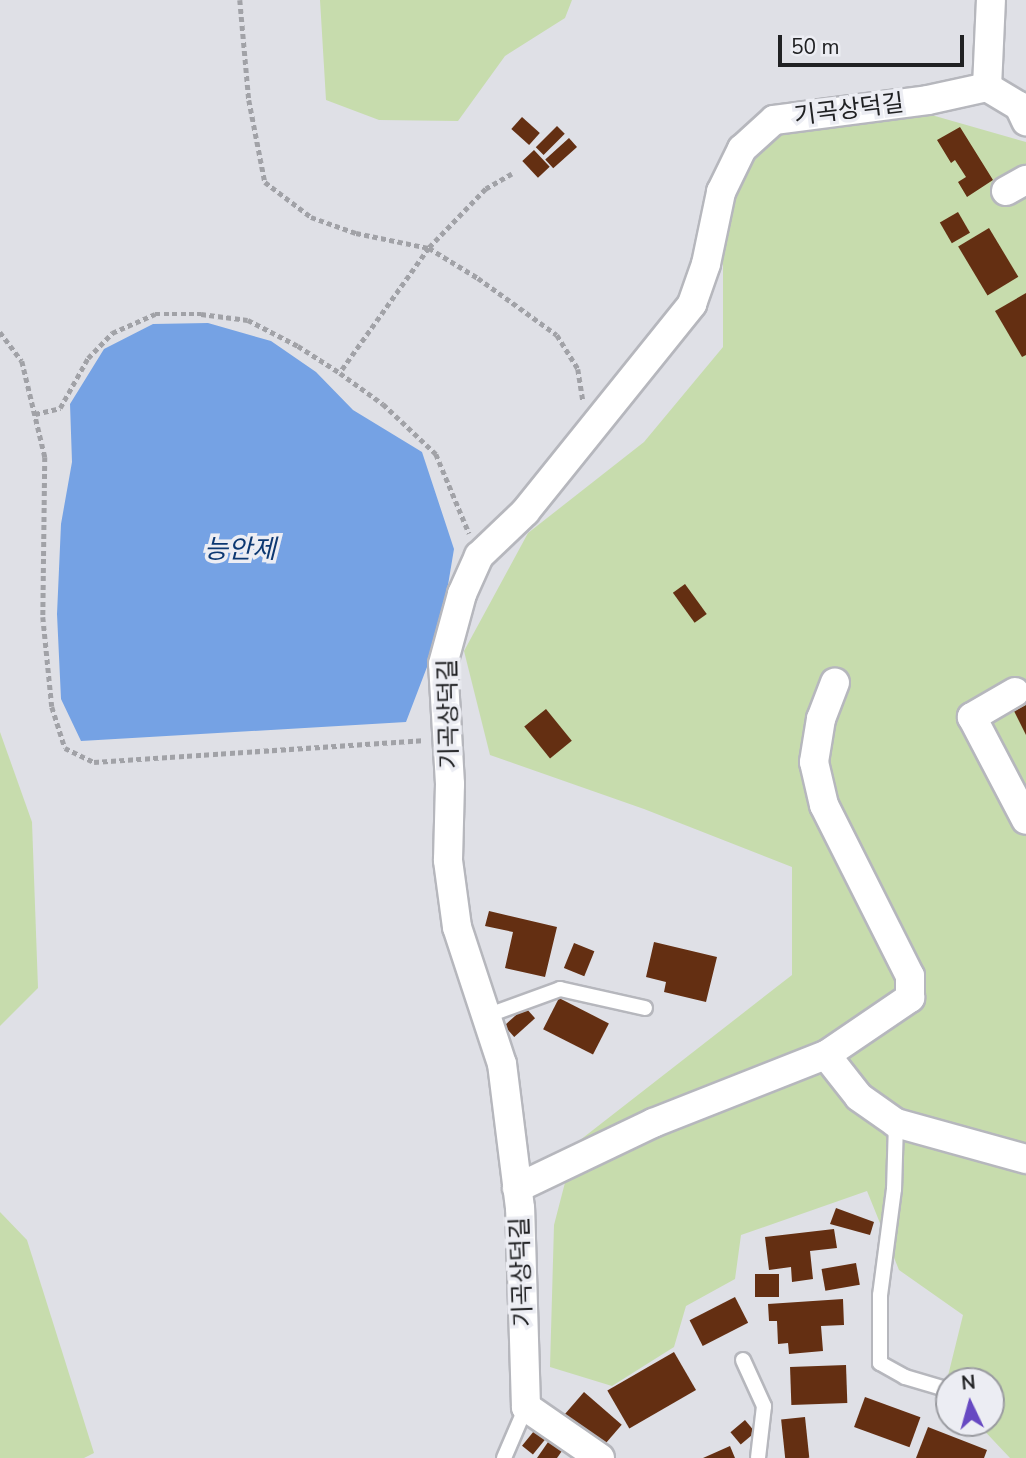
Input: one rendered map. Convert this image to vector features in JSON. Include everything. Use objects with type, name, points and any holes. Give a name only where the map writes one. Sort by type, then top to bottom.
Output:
[{"type":"street","points":[[990,0],[987,87],[1024,111]]},
{"type":"street","name":"기곡상덕길","points":[[526,1407],[517,1188],[502,1064],[457,928],[448,860],[450,784],[443,664],[462,593],[479,556],[525,512],[692,304],[706,264],[721,192],[742,149],[774,120],[928,100],[987,87]]},
{"type":"street","points":[[517,1188],[653,1123],[826,1055],[910,998],[910,976],[824,805],[814,762],[821,719],[835,683]]},
{"type":"street","points":[[1015,692],[972,717],[1025,818]]},
{"type":"street","points":[[826,1055],[859,1097],[897,1123],[1026,1159]]},
{"type":"street","points":[[526,1407],[600,1458]]},
{"type":"lane","points":[[486,1016],[560,989],[645,1008]]},
{"type":"lane","points":[[897,1123],[894,1189],[880,1295],[880,1363],[905,1377],[935,1386]]},
{"type":"lane","points":[[743,1360],[764,1406],[758,1458]]},
{"type":"lane","points":[[504,1458],[526,1407]]},
{"type":"path","points":[[240,0],[248,100],[265,182],[311,217],[356,233],[429,248],[478,278],[558,335],[578,369],[589,435]]},
{"type":"path","points":[[340,373],[429,248],[486,189],[512,174]]},
{"type":"path","points":[[35,414],[60,408],[88,358],[112,333],[155,314],[201,314],[248,320],[298,346],[340,373],[383,404],[436,454],[479,556]]},
{"type":"path","points":[[0,332],[22,361],[45,457],[43,617],[52,707],[65,748],[94,762],[447,738]]},
{"type":"green space","points":[[320,0],[572,0],[565,18],[505,56],[458,121],[379,120],[326,100]]},
{"type":"green space","points":[[914,110],[1026,142],[1026,1458],[1010,1458],[990,1437],[1005,1437],[1005,1367],[950,1367],[963,1315],[899,1270],[867,1191],[741,1235],[735,1279],[686,1306],[674,1347],[612,1386],[550,1367],[554,1225],[575,1144],[792,975],[792,867],[644,809],[490,755],[464,651],[528,533],[644,442],[723,347],[723,204],[778,127]]},
{"type":"green space","points":[[0,732],[32,822],[38,988],[0,1026]]},
{"type":"green space","points":[[0,1212],[27,1240],[94,1453],[84,1458],[0,1458]]},
{"type":"water","name":"능안제","points":[[208,323],[271,341],[316,372],[353,410],[422,452],[454,549],[440,633],[406,722],[81,741],[61,699],[57,614],[61,524],[72,462],[70,404],[104,349],[153,324]]},
{"type":"building","points":[[522,117],[540,133],[529,145],[511,129]]},
{"type":"building","points":[[557,126],[565,134],[544,155],[536,147]]},
{"type":"building","points":[[960,127],[993,180],[967,197],[958,182],[966,177],[955,160],[951,163],[937,140]]},
{"type":"building","points":[[569,138],[577,147],[553,168],[545,159]]},
{"type":"building","points":[[534,150],[550,167],[538,178],[522,161]]},
{"type":"building","points":[[958,212],[970,233],[952,243],[940,222]]},
{"type":"building","points":[[989,228],[1018,277],[987,295],[958,247]]},
{"type":"building","points":[[1026,293],[1026,355],[1022,357],[995,311]]},
{"type":"building","points":[[685,584],[707,614],[695,623],[673,593]]},
{"type":"building","points":[[1026,705],[1026,735],[1014,711]]},
{"type":"building","points":[[546,709],[572,741],[550,758],[524,727]]},
{"type":"building","points":[[489,911],[557,927],[545,977],[505,968],[513,932],[485,926]]},
{"type":"building","points":[[654,942],[717,957],[706,1002],[664,992],[666,982],[646,977]]},
{"type":"building","points":[[574,943],[594,951],[584,976],[564,968]]},
{"type":"building","points":[[559,998],[609,1023],[593,1055],[543,1029]]},
{"type":"building","points":[[525,1007],[535,1018],[514,1037],[504,1026]]},
{"type":"building","points":[[836,1208],[874,1222],[870,1235],[830,1224]]},
{"type":"building","points":[[834,1229],[837,1248],[810,1251],[813,1279],[792,1282],[791,1267],[769,1270],[765,1237]]},
{"type":"building","points":[[856,1263],[860,1285],[825,1291],[822,1269]]},
{"type":"building","points":[[755,1274],[779,1274],[779,1297],[755,1297]]},
{"type":"building","points":[[735,1297],[748,1323],[703,1346],[690,1320]]},
{"type":"building","points":[[843,1299],[844,1325],[821,1326],[823,1351],[789,1354],[788,1343],[778,1344],[777,1321],[769,1321],[768,1304]]},
{"type":"building","points":[[674,1352],[696,1390],[629,1429],[607,1390]]},
{"type":"building","points":[[846,1365],[847,1403],[791,1405],[790,1367]]},
{"type":"building","points":[[584,1392],[622,1425],[603,1447],[565,1414]]},
{"type":"building","points":[[865,1397],[920,1417],[909,1447],[854,1427]]},
{"type":"building","points":[[805,1417],[809,1458],[785,1458],[781,1420]]},
{"type":"building","points":[[745,1420],[755,1432],[741,1444],[730,1432]]},
{"type":"building","points":[[928,1427],[935,1430],[935,1437],[954,1437],[987,1450],[984,1458],[916,1458]]},
{"type":"building","points":[[534,1431],[545,1440],[533,1455],[522,1446]]},
{"type":"building","points":[[555,1432],[569,1441],[557,1458],[537,1458]]},
{"type":"building","points":[[730,1446],[735,1458],[703,1458]]}]
